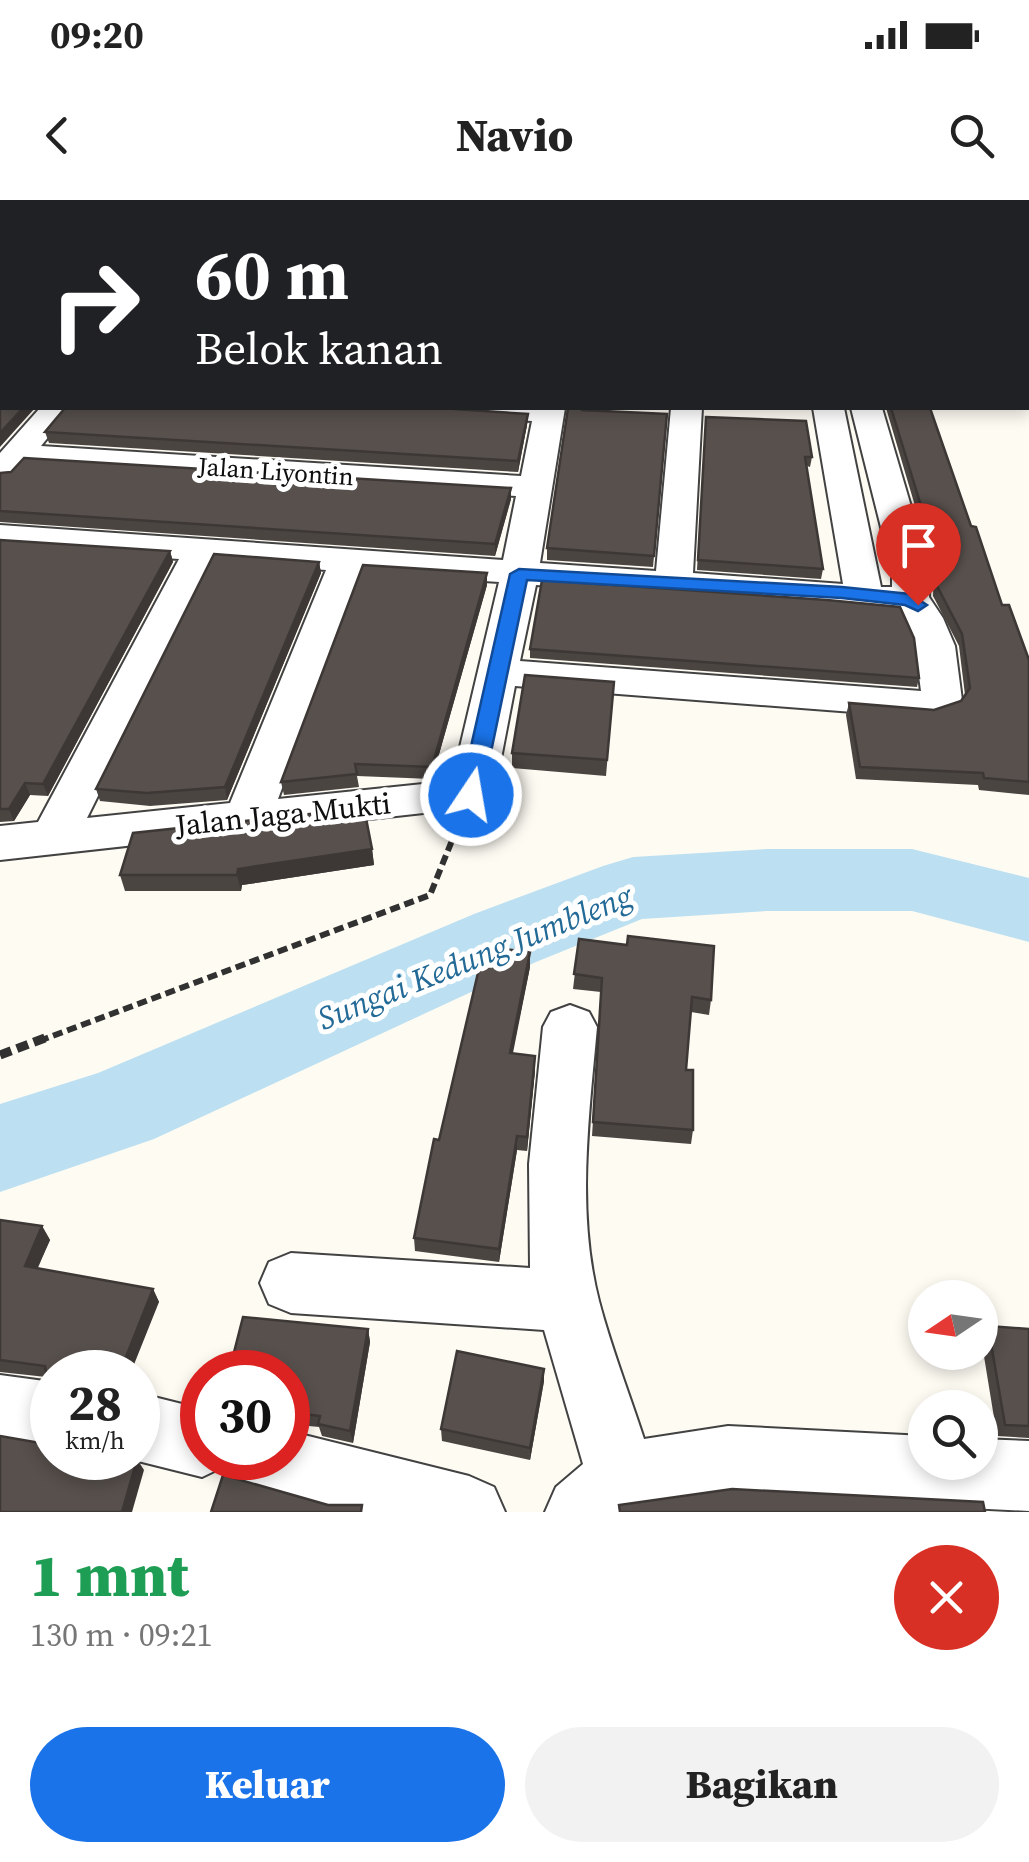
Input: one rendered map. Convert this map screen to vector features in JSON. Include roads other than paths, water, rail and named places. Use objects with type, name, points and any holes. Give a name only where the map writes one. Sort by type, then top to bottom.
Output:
[{"type":"street","points":[[8,464],[54,410]]},
{"type":"street","points":[[0,570],[11,537],[519,574],[864,594],[910,600],[924,614],[943,684],[941,700],[931,705],[498,672],[519,574],[551,410]]},
{"type":"street","points":[[674,582],[687,410]]},
{"type":"street","points":[[829,410],[864,594]]},
{"type":"street","points":[[867,410],[911,571],[910,600]]},
{"type":"street","name":"Jalan Liyontin","points":[[8,464],[535,487]]},
{"type":"street","points":[[54,837],[202,550]]},
{"type":"street","points":[[246,819],[348,562]]},
{"type":"street","name":"Jalan Jaga Mukti","points":[[0,843],[471,795],[498,672]]},
{"type":"street","points":[[570,1027],[555,1188],[558,1254],[602,1499],[728,1461],[1029,1476]]},
{"type":"street","points":[[291,1284],[567,1301]]},
{"type":"street","points":[[0,1409],[30,1413]]},
{"type":"street","points":[[310,1471],[468,1512]]},
{"type":"waterway","name":"Sungai Kedung Jumbleng","points":[[0,1148],[119,1109],[505,938],[633,888],[767,880],[912,880],[1029,910]]}]
